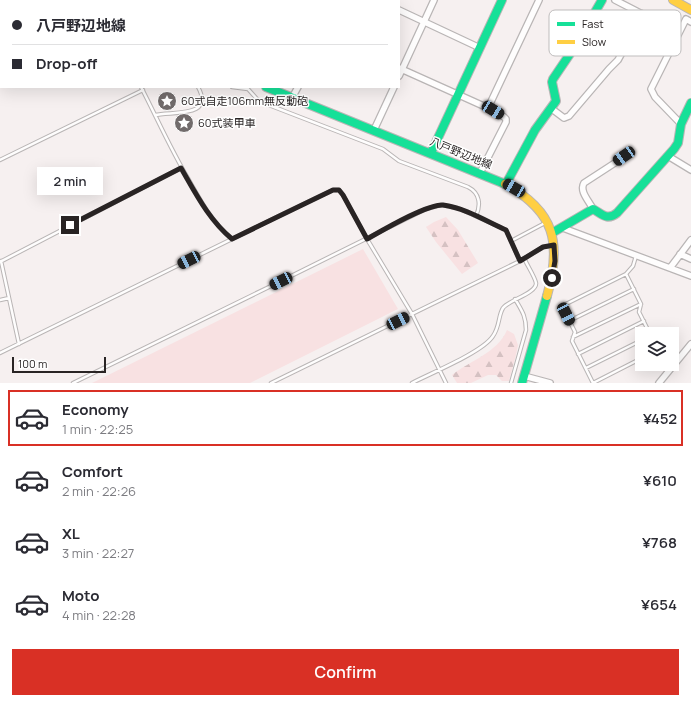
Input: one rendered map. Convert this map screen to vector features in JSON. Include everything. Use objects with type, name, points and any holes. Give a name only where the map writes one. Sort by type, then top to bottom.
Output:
[{"type":"street","points":[[434,0],[400,69],[488,108],[506,119],[506,122],[480,173]]},
{"type":"street","points":[[431,153],[502,0]]},
{"type":"street","points":[[488,108],[539,0]]},
{"type":"street","points":[[596,10],[602,0]]},
{"type":"street","points":[[615,0],[634,10]]},
{"type":"street","points":[[673,0],[691,10]]},
{"type":"street","points":[[400,10],[480,48]]},
{"type":"street","points":[[681,29],[686,19],[691,22]]},
{"type":"street","points":[[506,184],[536,130],[552,109],[556,101],[552,82],[569,56]]},
{"type":"street","points":[[552,109],[564,118],[569,116],[620,56]]},
{"type":"street","points":[[668,56],[651,89],[655,97],[681,124]]},
{"type":"street","name":"八戸野辺地線","points":[[268,88],[506,184],[521,192],[532,201],[547,221],[552,233],[555,261],[552,278],[523,380]]},
{"type":"street","points":[[292,98],[297,88]]},
{"type":"street","points":[[374,130],[394,88]]},
{"type":"street","points":[[624,156],[584,183],[582,186],[582,190],[593,209],[607,217],[612,218],[678,143],[681,124],[691,103]]},
{"type":"street","points":[[668,156],[691,170]]},
{"type":"street","points":[[552,233],[563,228],[593,209]]},
{"type":"street","points":[[563,228],[691,276]]},
{"type":"street","points":[[670,268],[691,240]]},
{"type":"street","points":[[680,254],[691,259]]},
{"type":"street","points":[[660,383],[691,344]]},
{"type":"street","points":[[523,380],[550,383]]},
{"type":"lane","points":[[155,115],[192,111],[199,108],[202,104],[203,97],[198,88]]},
{"type":"lane","points":[[240,88],[248,89],[257,100],[261,102],[383,149],[399,161],[472,189],[478,198],[479,203],[476,216]]},
{"type":"lane","points":[[0,160],[142,90],[181,168],[204,208],[221,230],[232,239]]},
{"type":"lane","points":[[19,344],[0,261],[181,168]]},
{"type":"lane","points":[[0,353],[333,190],[339,190],[412,314],[446,383]]},
{"type":"lane","points":[[73,383],[426,209],[441,205],[458,208],[506,230],[520,261]]},
{"type":"lane","points":[[511,241],[547,221]]},
{"type":"lane","points":[[271,383],[520,261],[543,247],[554,245]]},
{"type":"lane","points":[[635,362],[593,383],[572,341],[575,332],[562,306],[626,274],[632,266],[636,256]]},
{"type":"lane","points":[[412,383],[487,344],[498,328],[503,308],[535,288],[536,283],[524,258]]},
{"type":"lane","points":[[626,274],[641,304],[639,312],[647,327]]},
{"type":"lane","points":[[569,321],[634,289]]},
{"type":"lane","points":[[0,300],[9,298]]},
{"type":"lane","points":[[512,383],[527,323],[516,299]]},
{"type":"lane","points":[[573,337],[641,304]]},
{"type":"lane","points":[[578,354],[644,321]]},
{"type":"lane","points":[[586,368],[635,344]]},
{"type":"green space","points":[[446,217],[458,230],[478,263],[462,274],[426,227]]},
{"type":"green space","points":[[363,249],[398,309],[250,383],[92,383]]},
{"type":"green space","points":[[507,330],[514,334],[518,345],[509,381],[502,381],[496,375],[488,375],[471,383],[457,383],[452,375],[483,356],[497,345]]},
{"type":"traffic: fast","points":[[431,153],[502,0]]},
{"type":"traffic: fast","points":[[596,10],[602,0]]},
{"type":"traffic: fast","points":[[506,184],[535,130],[556,101],[552,82],[569,56]]},
{"type":"traffic: fast","points":[[268,88],[505,184]]},
{"type":"traffic: fast","points":[[552,233],[593,209],[607,217],[617,213],[674,149],[678,143],[681,124],[691,103]]},
{"type":"traffic: fast","points":[[522,383],[547,296]]},
{"type":"traffic: slow","points":[[673,0],[691,10]]},
{"type":"traffic: slow","points":[[505,184],[522,194],[535,205],[544,217],[550,230],[554,260],[552,277],[547,296]]},
{"type":"place","name":"60式自走106mm無反動砲","points":[[167,101]]},
{"type":"place","name":"60式装甲車","points":[[184,123]]},
{"type":"route","points":[[70,225],[181,168],[204,208],[221,230],[232,239],[333,190],[339,190],[367,239],[426,209],[441,205],[458,208],[506,230],[520,261],[543,247],[554,245],[555,261],[552,278]]}]
